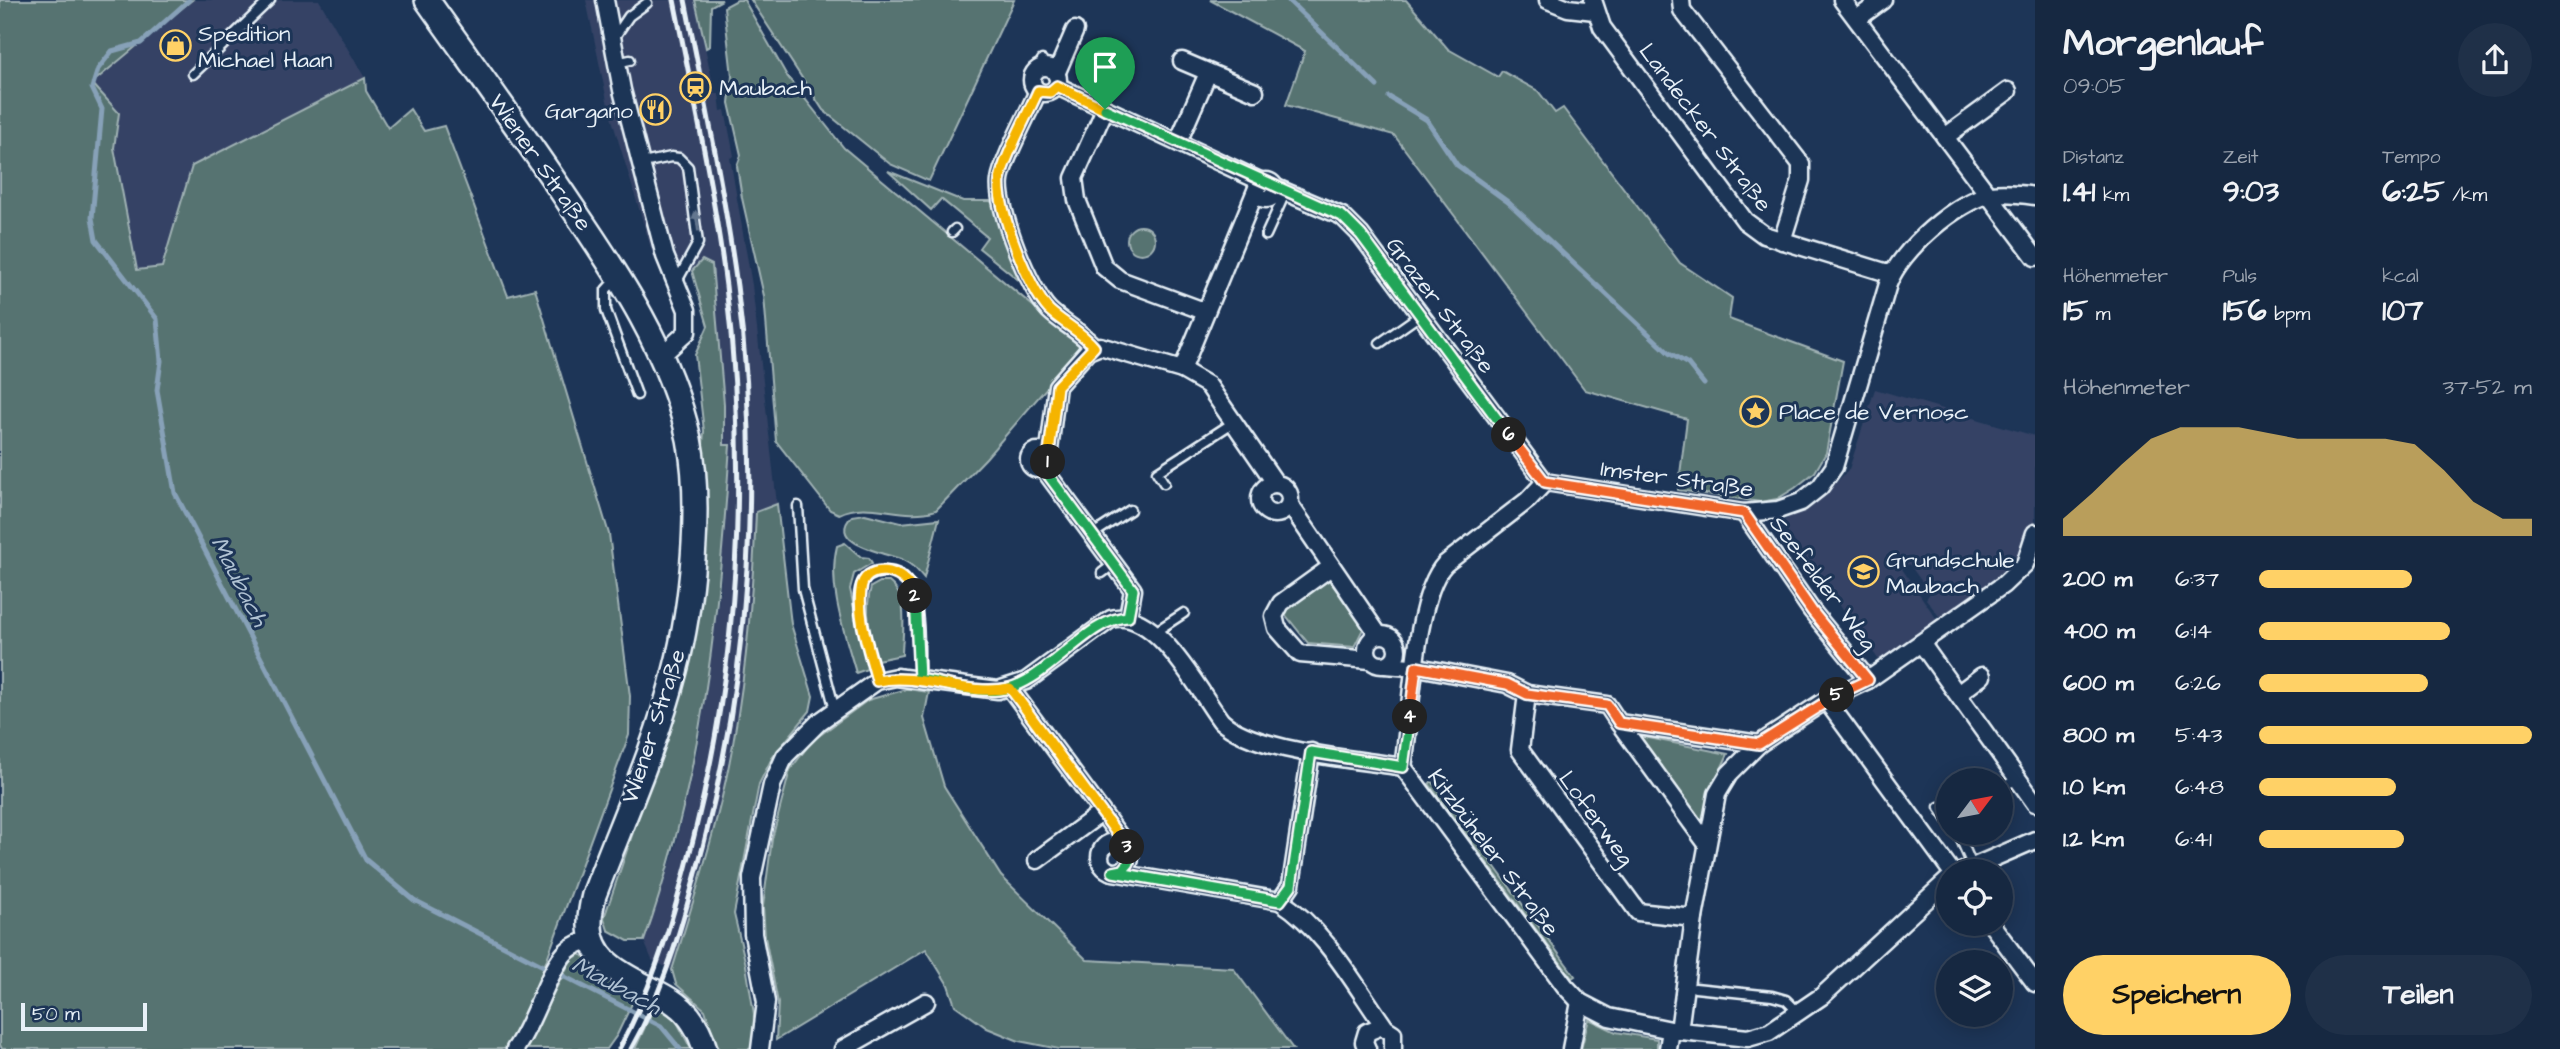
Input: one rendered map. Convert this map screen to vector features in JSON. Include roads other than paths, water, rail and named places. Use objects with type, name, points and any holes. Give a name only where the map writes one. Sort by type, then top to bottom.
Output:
[{"type":"street","name":"Wiener Straße","points":[[427,0],[619,276],[661,356],[675,390],[692,456],[693,533],[686,620],[669,693],[594,895],[589,923],[592,939]]},
{"type":"street","points":[[605,0],[612,40],[623,61],[665,256],[687,310],[687,332],[661,356]]},
{"type":"street","points":[[1548,0],[1568,8],[1594,6]]},
{"type":"street","points":[[1681,0],[1682,10],[1801,164],[1801,180],[1782,241]]},
{"type":"street","points":[[1842,0],[2035,257]]},
{"type":"street","points":[[1857,19],[1882,0]]},
{"type":"street","name":"Landecker Straße","points":[[1594,6],[1602,27],[1745,221],[1764,235],[1891,274]]},
{"type":"street","points":[[1049,72],[1033,75],[1032,84],[1038,91],[1050,92],[1049,72],[1075,30]]},
{"type":"street","points":[[1181,61],[1255,92]]},
{"type":"street","name":"Grazer Straße","points":[[1049,72],[1076,100],[1105,109],[1143,130],[1178,142],[1270,187],[1342,216],[1361,235],[1545,482]]},
{"type":"street","points":[[1178,142],[1208,74]]},
{"type":"street","points":[[1038,91],[1024,130],[999,179],[1004,212],[1030,277],[1048,309],[1082,332],[1094,347]]},
{"type":"street","points":[[1945,136],[2008,91]]},
{"type":"street","points":[[1105,109],[1089,151],[1074,178],[1086,223],[1096,238],[1104,267],[1120,280],[1204,311]]},
{"type":"street","points":[[1182,370],[1190,336],[1270,187]]},
{"type":"street","points":[[1989,194],[2035,196]]},
{"type":"street","name":"Imster Straße","points":[[1545,482],[1744,513],[1790,506],[1810,495],[1827,479],[1891,274],[1908,250],[1930,230],[1989,194]]},
{"type":"street","points":[[760,1049],[766,1002],[751,912],[752,878],[772,785],[785,755],[802,736],[877,681],[896,677],[919,679],[950,689],[1010,688],[1026,681],[1111,620],[1128,617],[1133,590],[1108,569],[1093,534],[1045,463],[1057,386],[1094,347],[1105,347],[1182,370],[1208,385],[1276,484],[1289,491],[1290,505],[1378,635]]},
{"type":"street","points":[[1403,767],[1424,613],[1436,573],[1528,499],[1545,482]]},
{"type":"street","points":[[1276,484],[1267,486],[1260,495],[1264,510],[1278,514],[1290,505]]},
{"type":"street","name":"Seefelder Weg","points":[[1744,513],[1868,680]]},
{"type":"street","points":[[1668,1049],[1675,1031],[1717,794],[1729,774],[1759,744],[1826,700],[1868,680],[2016,575],[2025,564],[2035,533]]},
{"type":"street","points":[[1331,567],[1281,603],[1274,616],[1277,628],[1300,654],[1416,667],[1507,684],[1527,694],[1607,705],[1707,844]]},
{"type":"street","name":"Kitzbüheler Straße","points":[[1128,617],[1155,632],[1220,722],[1232,732],[1247,738],[1311,752],[1403,767],[1580,1002],[1609,1017],[1749,1044],[1799,1013],[1848,974],[1936,891]]},
{"type":"street","points":[[1378,635],[1388,635],[1397,646],[1393,660],[1378,662],[1367,645],[1378,635]]},
{"type":"street","points":[[1920,643],[2035,803]]},
{"type":"street","points":[[1958,694],[1982,676]]},
{"type":"street","points":[[1010,688],[1126,845],[1130,854],[1129,863],[1123,870],[1113,872]]},
{"type":"street","name":"Loferweg","points":[[1527,694],[1520,750],[1638,912],[1694,918]]},
{"type":"street","points":[[1826,700],[1942,859]]},
{"type":"street","points":[[1619,723],[1759,744]]},
{"type":"street","points":[[1280,901],[1291,886],[1311,752]]},
{"type":"street","points":[[1037,860],[1101,813]]},
{"type":"street","points":[[1988,859],[2035,840]]},
{"type":"street","points":[[1126,845],[1111,842],[1100,852],[1104,867],[1113,872],[1280,901],[1302,915],[1384,1026],[1393,1033],[1394,1048]]},
{"type":"street","points":[[2000,936],[2035,984]]},
{"type":"street","points":[[519,1043],[540,1006],[561,958],[575,945],[592,939],[610,966],[681,1009],[696,1025],[705,1049]]},
{"type":"street","points":[[843,1049],[926,1002]]},
{"type":"street","points":[[1571,1049],[1580,1002]]},
{"type":"street","points":[[1367,1049],[1364,1042],[1367,1032],[1376,1026],[1384,1026]]},
{"type":"lane","points":[[193,74],[270,0]]},
{"type":"lane","points":[[612,40],[629,16],[647,3]]},
{"type":"lane","points":[[643,163],[671,157],[679,158],[688,167],[699,230],[698,243],[676,283]]},
{"type":"lane","points":[[1266,235],[1270,187]]},
{"type":"lane","points":[[619,276],[606,290],[606,310],[637,395]]},
{"type":"lane","points":[[1380,343],[1420,315]]},
{"type":"lane","points":[[1164,483],[1157,472],[1234,422]]},
{"type":"lane","points":[[798,506],[803,589],[835,710]]},
{"type":"lane","points":[[1093,534],[1130,510]]},
{"type":"lane","points":[[877,681],[860,604],[861,585],[869,576],[891,571],[902,575],[911,583],[915,597],[919,679]]},
{"type":"lane","points":[[1155,632],[1184,612]]},
{"type":"lane","points":[[2013,782],[2018,779]]},
{"type":"lane","points":[[1695,988],[1772,996],[1786,1000],[1799,1013]]},
{"type":"waterway","name":"Maubach","points":[[189,0],[141,43],[112,51],[98,69],[92,88],[102,109],[92,218],[96,240],[157,319],[161,361],[157,390],[175,493],[366,860],[414,900],[661,1026],[680,1049]]},
{"type":"waterway","points":[[1288,0],[1377,86]]},
{"type":"waterway","points":[[1389,97],[1427,120],[1457,165],[1508,202],[1669,353],[1688,364],[1704,384]]},
{"type":"railway","points":[[619,1049],[654,972],[694,836],[721,700],[735,563],[737,424],[726,286],[709,178],[674,0]]},
{"type":"railway","points":[[631,1049],[664,976],[682,924],[703,847],[732,709],[747,568],[750,497],[745,356],[720,178],[685,0]]},
{"type":"place","name":"Spedition Michael Haan","points":[[175,46]]},
{"type":"place","name":"Maubach","points":[[696,87]]},
{"type":"place","name":"Gargano","points":[[656,110]]},
{"type":"place","name":"Place de Vernosc","points":[[1756,411]]},
{"type":"place","name":"Grundschule Maubach","points":[[1863,572]]}]
